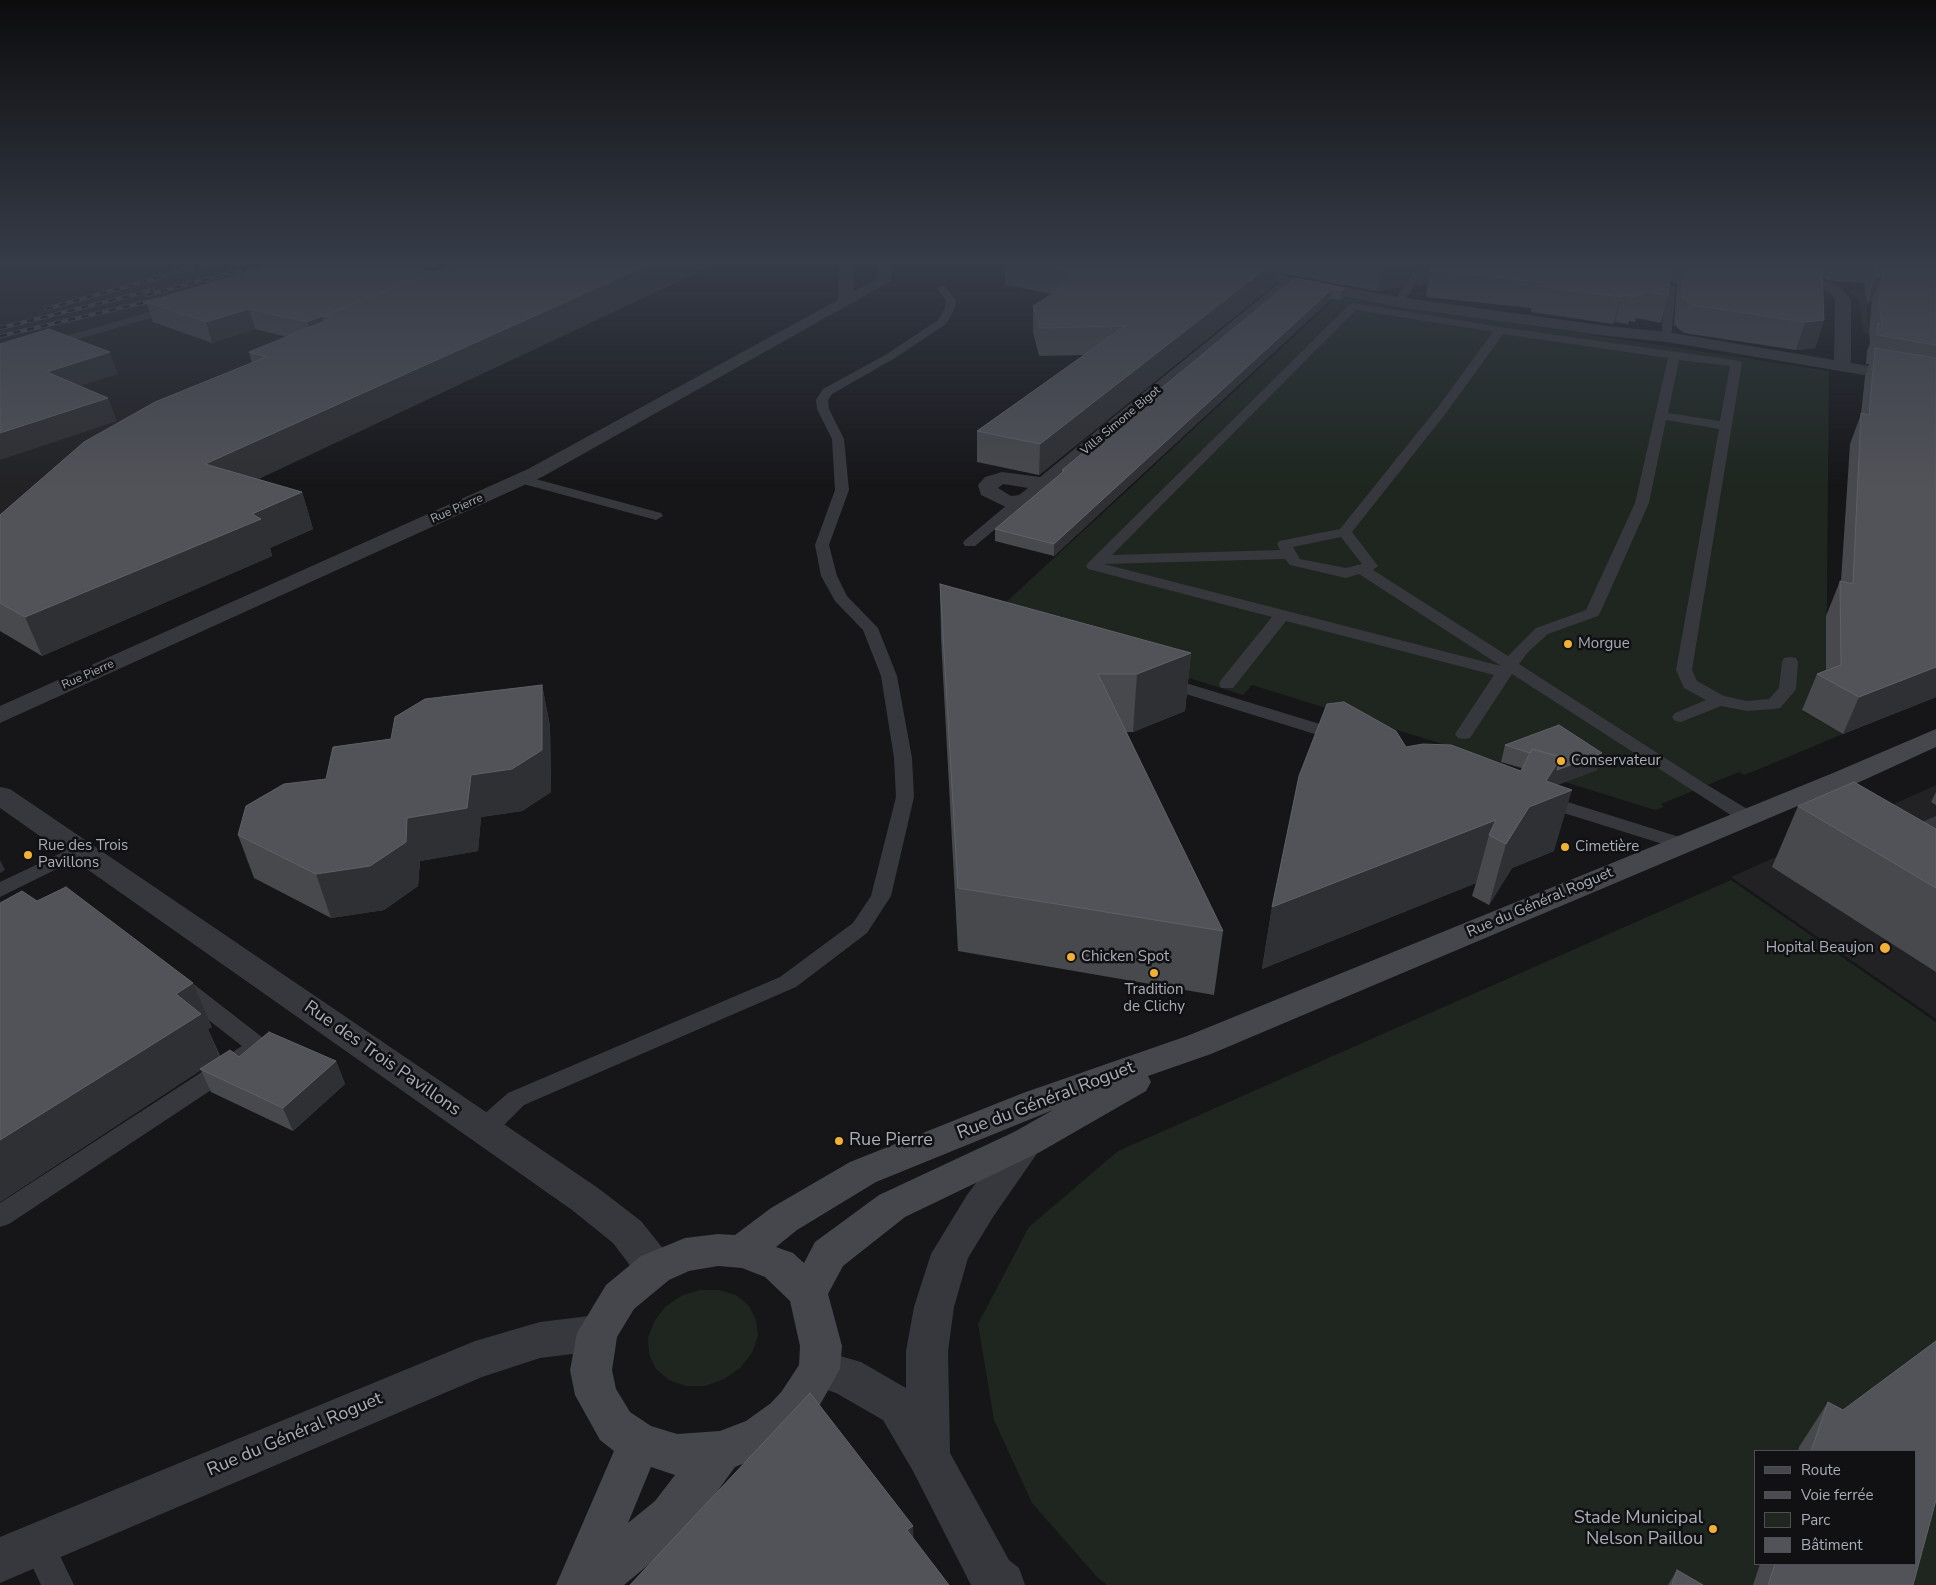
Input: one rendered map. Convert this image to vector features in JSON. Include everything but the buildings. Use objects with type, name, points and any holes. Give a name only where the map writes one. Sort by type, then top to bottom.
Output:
[{"type":"main road","name":"Rue du Général Roguet","points":[[742,1252],[784,1219],[863,1172],[1035,1103],[1199,1045],[1747,817],[1799,804],[1843,779],[1936,737]]},
{"type":"main road","name":"Rue du Général Roguet","points":[[808,1293],[829,1254],[892,1206],[1026,1142],[1199,1045]]},
{"type":"main road","points":[[718,1250],[742,1252],[779,1265],[808,1293],[821,1346],[819,1369],[797,1405],[786,1417],[761,1436],[720,1452],[677,1455],[639,1443],[614,1426],[596,1395],[591,1370],[598,1333],[620,1297],[655,1268],[685,1255],[718,1250]]},
{"type":"main road","points":[[579,1585],[639,1443]]},
{"type":"main road","points":[[588,1585],[671,1517],[720,1452]]},
{"type":"street","name":"Rue Pierre","points":[[0,715],[521,479],[777,339]]},
{"type":"street","name":"Villa Simone Bigot","points":[[1018,502],[1025,500],[1220,339]]},
{"type":"street","points":[[1679,339],[1936,382]]},
{"type":"street","points":[[1842,339],[1842,365]]},
{"type":"street","points":[[1018,502],[1000,500],[988,491],[988,485],[992,481],[1002,478],[1044,484]]},
{"type":"street","name":"Rue des Trois Pavillons","points":[[0,795],[585,1199],[626,1232],[655,1268]]},
{"type":"street","points":[[928,1456],[927,1351],[934,1307],[950,1254],[980,1206],[1026,1142]]},
{"type":"street","name":"Rue du Général Roguet","points":[[0,1560],[475,1360],[540,1340],[598,1333]]},
{"type":"street","points":[[819,1369],[846,1376],[898,1406],[928,1456],[992,1577],[1002,1585]]},
{"type":"lane","points":[[0,359],[68,339]]},
{"type":"lane","points":[[484,1129],[516,1098],[788,982],[860,928],[881,896],[905,796],[903,758],[890,676],[870,628],[840,598],[829,576],[822,544],[842,490],[838,439],[823,408],[822,400],[827,392],[892,356],[917,339]]},
{"type":"lane","points":[[1321,339],[1093,566],[1282,615],[1507,669]]},
{"type":"lane","points":[[1345,532],[1371,566],[1346,573],[1295,562],[1284,544],[1345,532],[1442,410],[1493,339]]},
{"type":"lane","points":[[1560,339],[1674,356],[1696,356],[1736,362],[1684,670],[1690,684],[1720,700],[1746,706],[1774,704],[1787,689],[1790,662]]},
{"type":"lane","points":[[1464,734],[1522,649],[1542,631],[1592,613],[1642,504],[1674,356]]},
{"type":"lane","points":[[1662,416],[1726,426]]},
{"type":"lane","points":[[521,479],[656,516]]},
{"type":"lane","points":[[970,544],[1018,502]]},
{"type":"lane","points":[[1099,560],[1290,554]]},
{"type":"lane","points":[[1361,569],[1507,669],[1747,817]]},
{"type":"lane","points":[[1226,684],[1282,615]]},
{"type":"lane","points":[[1145,675],[1352,740]]},
{"type":"lane","points":[[1681,717],[1720,700]]},
{"type":"lane","points":[[1522,794],[1682,844]]},
{"type":"lane","points":[[1890,842],[1936,822]]},
{"type":"lane","points":[[0,890],[80,850]]},
{"type":"lane","points":[[0,1216],[259,1047],[165,975]]},
{"type":"lane","points":[[38,1544],[58,1585]]},
{"type":"shaded area","points":[[0,339],[363,339],[0,533]]},
{"type":"shaded area","name":"Hopital Beaujon","points":[[1936,785],[1936,1019],[1731,877]]},
{"type":"green space","points":[[1291,339],[1619,339],[1829,371],[1826,701],[1802,711],[1843,734],[1744,775],[1739,772],[1661,804],[1664,807],[1655,810],[1252,685],[1243,695],[991,616]]},
{"type":"green space","points":[[1731,880],[1936,1022],[1936,1585],[1107,1585],[1097,1577],[1032,1503],[994,1420],[978,1324],[1029,1227],[1118,1151]]},
{"type":"green space","points":[[700,1290],[719,1290],[736,1295],[749,1306],[756,1320],[758,1336],[752,1353],[740,1368],[724,1379],[705,1386],[686,1386],[669,1380],[656,1369],[649,1354],[648,1337],[655,1320],[666,1306],[683,1295]]},
{"type":"place","name":"Morgue","points":[[1568,644]]},
{"type":"place","name":"Conservateur","points":[[1561,761]]},
{"type":"place","name":"Cimetière","points":[[1565,847]]},
{"type":"place","name":"Rue des Trois Pavillons","points":[[28,855]]},
{"type":"place","name":"Hopital Beaujon","points":[[1885,948]]},
{"type":"place","name":"Chicken Spot","points":[[1071,957]]},
{"type":"place","name":"Tradition de Clichy","points":[[1154,973]]},
{"type":"place","name":"Rue Pierre","points":[[839,1141]]},
{"type":"place","name":"Stade Municipal Nelson Paillou","points":[[1713,1529]]}]
